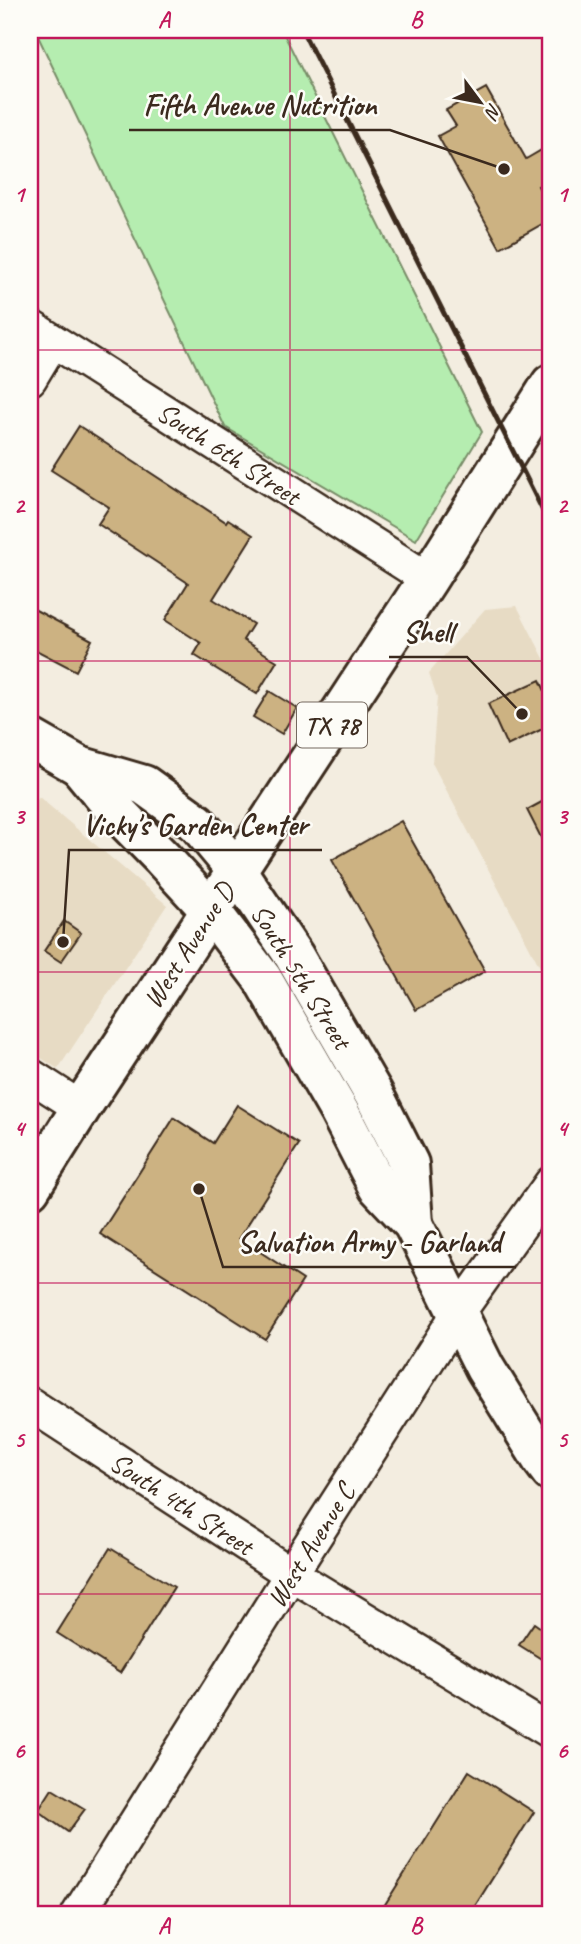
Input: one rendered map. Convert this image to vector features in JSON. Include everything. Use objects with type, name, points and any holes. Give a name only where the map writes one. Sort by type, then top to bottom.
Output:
[{"type":"street","points":[[30,379],[42,333]]},
{"type":"street","name":"South 6th Street","points":[[42,333],[428,579]]},
{"type":"street","name":"West Avenue D","points":[[30,1189],[80,1108],[428,579],[551,384]]},
{"type":"street","name":"South 5th Street","points":[[30,738],[79,766],[144,785],[197,823],[237,871],[294,956],[373,1093],[409,1164],[413,1224]]},
{"type":"street","name":"South 5th Street","points":[[79,766],[116,811],[211,911],[262,978],[339,1111],[378,1187],[413,1224],[485,1368],[551,1472]]},
{"type":"street","points":[[30,1075],[80,1108]]},
{"type":"street","name":"West Avenue C","points":[[78,1914],[457,1315],[551,1183]]},
{"type":"street","name":"South 4th Street","points":[[30,1404],[291,1574],[551,1731]]},
{"type":"shaded area","points":[[517,606],[551,672],[551,988],[432,763],[437,697],[429,673],[485,609]]},
{"type":"shaded area","points":[[39,797],[167,905],[58,1069],[30,1051],[30,811]]},
{"type":"green space","points":[[35,30],[282,30],[482,432],[416,540],[225,427]]},
{"type":"building","points":[[486,88],[526,159],[545,148],[551,160],[551,179],[538,186],[551,211],[551,219],[500,248],[438,136],[456,126],[446,110]]},
{"type":"building","points":[[79,426],[226,522],[228,519],[253,535],[213,599],[253,624],[243,640],[277,661],[257,694],[194,655],[201,643],[165,620],[188,583],[98,524],[109,507],[51,470]]},
{"type":"building","points":[[30,607],[92,640],[76,671],[30,647]]},
{"type":"building","points":[[540,680],[551,704],[551,725],[507,746],[488,704]]},
{"type":"building","points":[[269,691],[297,708],[282,734],[253,717]]},
{"type":"building","points":[[551,797],[551,857],[527,810]]},
{"type":"building","points":[[401,821],[485,971],[416,1010],[332,860]]},
{"type":"building","points":[[64,921],[81,933],[61,962],[44,951]]},
{"type":"building","points":[[237,1105],[299,1144],[239,1238],[303,1280],[265,1339],[100,1234],[174,1118],[213,1143]]},
{"type":"building","points":[[110,1548],[174,1587],[120,1673],[57,1633]]},
{"type":"building","points":[[534,1623],[551,1635],[551,1665],[519,1645]]},
{"type":"building","points":[[469,1771],[534,1812],[470,1914],[379,1914]]},
{"type":"building","points":[[52,1789],[85,1809],[68,1832],[38,1811]]},
{"type":"railway","points":[[302,30],[551,527]]},
{"type":"place","name":"Fifth Avenue Nutrition","points":[[504,169]]},
{"type":"place","name":"Shell","points":[[522,714]]},
{"type":"place","name":"Vicky's Garden Center","points":[[63,942]]},
{"type":"place","name":"Salvation Army - Garland","points":[[199,1189]]}]
